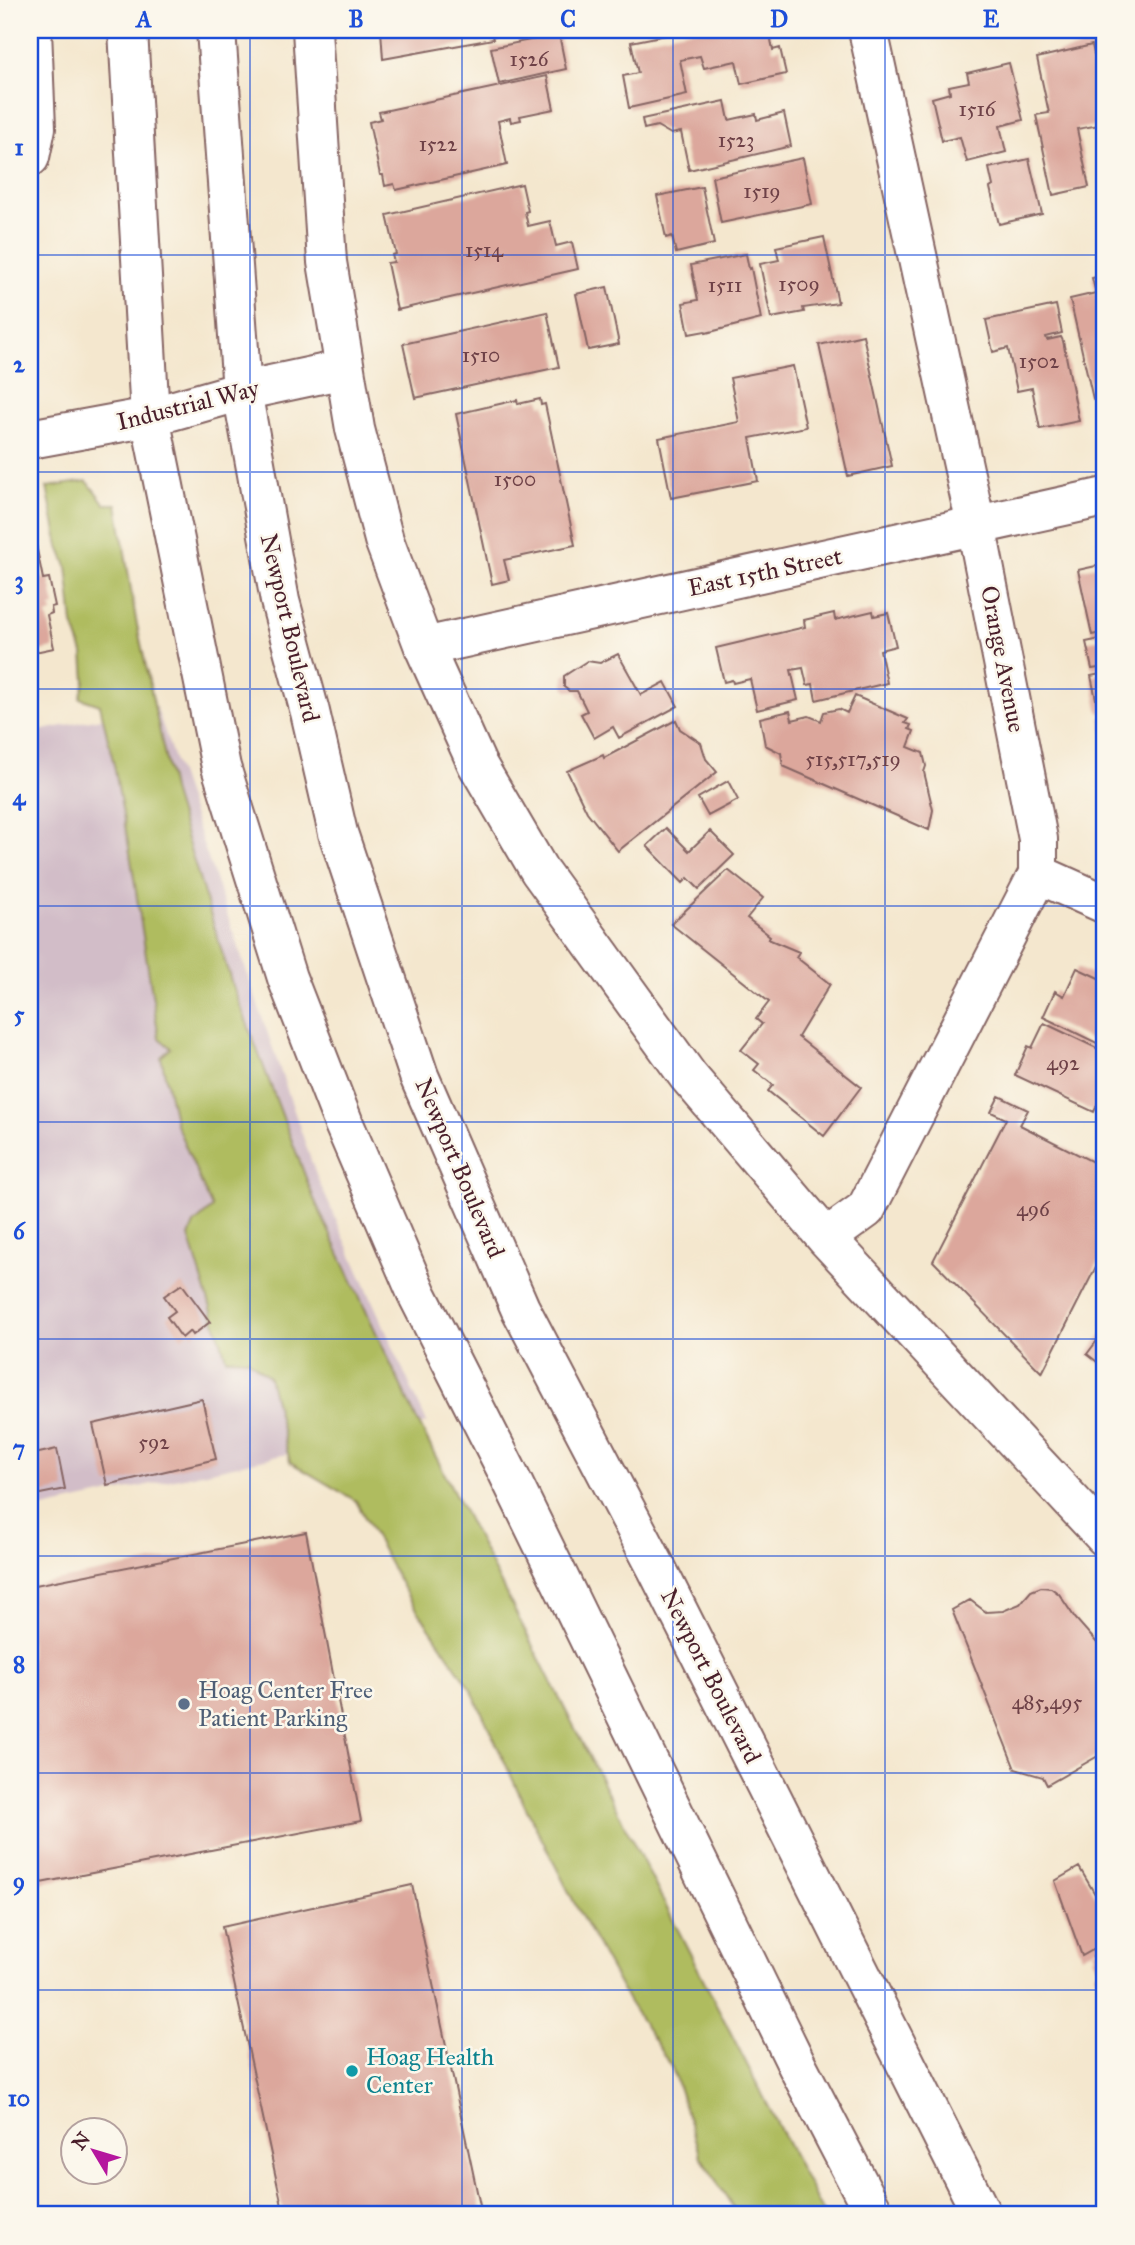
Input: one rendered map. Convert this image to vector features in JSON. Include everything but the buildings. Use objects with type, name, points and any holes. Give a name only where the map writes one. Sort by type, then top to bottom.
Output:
[{"type":"main road","points":[[30,157],[36,128],[33,30]]},
{"type":"main road","points":[[128,30],[150,417],[221,766],[287,978],[344,1124],[416,1294],[507,1471],[797,2065],[875,2215]]},
{"type":"main road","name":"Newport Boulevard","points":[[216,30],[242,391],[280,601],[310,712],[338,833],[419,1076],[520,1308],[657,1569],[982,2215]]},
{"type":"main road","points":[[312,30],[327,262],[355,429],[384,540],[424,647],[477,764],[539,870],[688,1076],[827,1238],[1105,1537]]},
{"type":"main road","name":"Orange Avenue","points":[[827,1238],[866,1209],[1038,874],[1038,839],[976,525],[867,30]]},
{"type":"main road","name":"Industrial Way","points":[[30,439],[150,417],[242,391],[345,369]]},
{"type":"main road","name":"East 15th Street","points":[[424,647],[1105,497]]},
{"type":"main road","points":[[1038,874],[1105,904]]},
{"type":"shaded area","points":[[156,706],[316,1175],[427,1423],[30,1511],[30,733]]},
{"type":"green space","points":[[87,481],[105,504],[117,504],[136,620],[173,794],[231,981],[314,1199],[414,1414],[824,2215],[738,2215],[701,2157],[672,2068],[628,2001],[577,1908],[525,1806],[472,1691],[404,1590],[356,1501],[290,1462],[269,1377],[248,1359],[226,1358],[189,1236],[194,1224],[212,1208],[176,1124],[161,1057],[171,1048],[159,1038],[130,853],[100,705],[80,698],[85,681],[83,653],[73,624],[67,566],[59,547],[47,487]]},
{"type":"place","name":"Hoag Center Free Patient Parking","points":[[184,1704]]},
{"type":"place","name":"Hoag Health Center","points":[[352,2071]]}]
